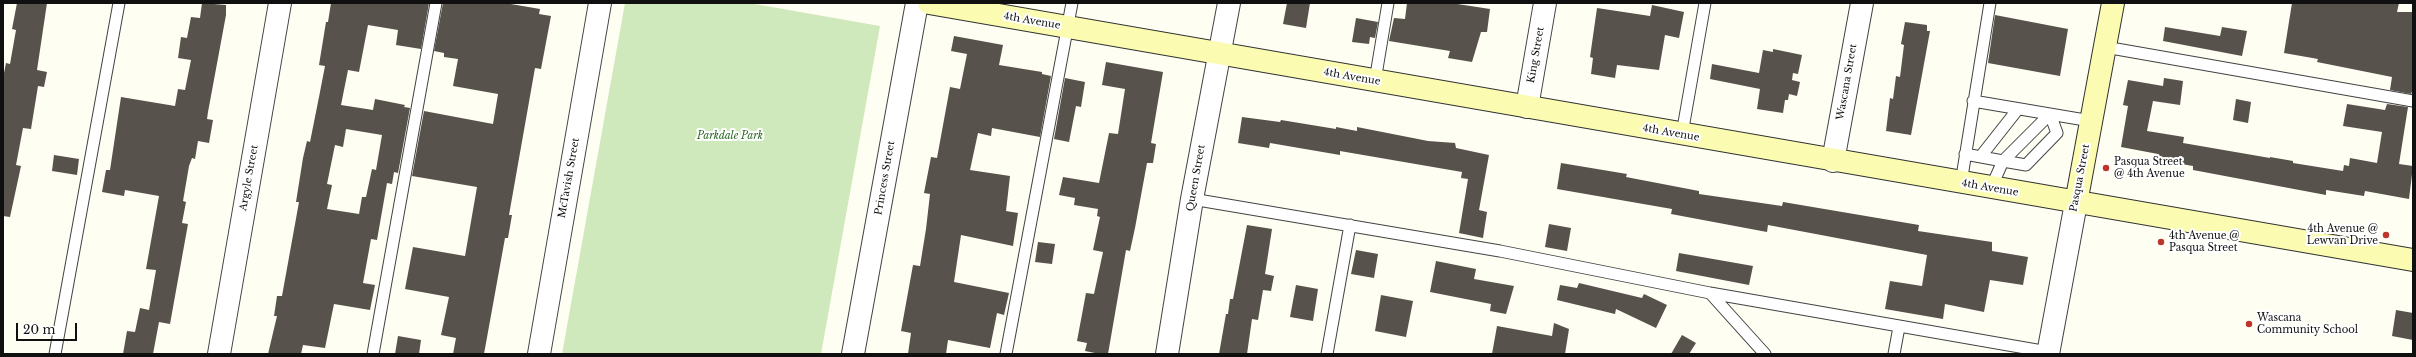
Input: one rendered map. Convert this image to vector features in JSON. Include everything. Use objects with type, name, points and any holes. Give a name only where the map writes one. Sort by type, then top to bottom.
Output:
[{"type":"street","name":"Argyle Street","points":[[219,354],[280,3]]},
{"type":"street","name":"McTavish Street","points":[[539,354],[600,3]]},
{"type":"street","name":"Princess Street","points":[[852,354],[917,3]]},
{"type":"street","name":"4th Avenue","points":[[929,3],[1833,161],[2413,260]]},
{"type":"street","name":"Queen Street","points":[[1167,354],[1192,199],[1229,3]]},
{"type":"street","name":"King Street","points":[[1527,107],[1544,3]]},
{"type":"street","name":"Wascana Street","points":[[1833,161],[1862,3]]},
{"type":"street","name":"Pasqua Street","points":[[2048,353],[2113,3]]},
{"type":"lane","points":[[55,354],[118,3]]},
{"type":"lane","points":[[373,354],[436,3]]},
{"type":"lane","points":[[1006,354],[1072,3]]},
{"type":"lane","points":[[1375,81],[1388,3]]},
{"type":"lane","points":[[1682,134],[1704,3]]},
{"type":"lane","points":[[1961,183],[1990,3]]},
{"type":"lane","points":[[2105,47],[2413,101]]},
{"type":"lane","points":[[1973,101],[2091,121]]},
{"type":"lane","points":[[1981,156],[2018,109]]},
{"type":"lane","points":[[1965,154],[2026,165],[2056,133],[2050,114]]},
{"type":"lane","points":[[1991,188],[2003,160],[2050,114]]},
{"type":"lane","points":[[1192,199],[1500,251],[1710,292],[2048,353]]},
{"type":"lane","points":[[1327,354],[1350,225]]},
{"type":"lane","points":[[1710,292],[1765,354]]},
{"type":"lane","points":[[1894,354],[1899,327]]},
{"type":"green space","name":"Parkdale Park","points":[[625,3],[749,3],[880,26],[821,354],[562,354]]},
{"type":"building","points":[[17,3],[47,3],[37,70],[47,72],[44,87],[38,86],[31,129],[23,128],[16,165],[21,166],[10,217],[3,216],[3,78],[6,63],[10,64],[16,30],[12,29]]},
{"type":"building","points":[[202,3],[226,5],[226,15],[207,119],[213,120],[209,143],[198,141],[195,159],[192,158],[189,166],[183,201],[186,202],[182,223],[188,224],[170,324],[159,322],[153,354],[123,354],[127,331],[135,332],[140,308],[149,310],[156,270],[146,269],[159,196],[125,190],[124,196],[102,192],[106,170],[110,170],[121,97],[175,106],[178,89],[185,90],[191,60],[178,58],[181,37],[187,38],[191,17],[200,18]]},
{"type":"building","points":[[331,3],[429,3],[421,49],[396,45],[398,30],[368,25],[359,72],[348,70],[341,105],[373,110],[375,99],[405,105],[404,107],[410,108],[398,173],[394,172],[392,184],[387,183],[377,240],[371,239],[363,283],[375,285],[370,310],[334,304],[325,348],[303,345],[301,354],[268,354],[277,316],[274,316],[277,296],[282,296],[299,202],[296,202],[303,158],[307,141],[310,142],[325,66],[319,65],[326,22],[328,22]],"holes":[[[346,129],[382,135],[376,170],[372,169],[366,197],[362,197],[359,214],[327,209],[332,185],[327,184],[335,145],[343,147]]]},
{"type":"building","points":[[443,3],[505,3],[540,9],[539,14],[551,16],[541,69],[535,68],[509,215],[512,215],[508,238],[505,238],[484,354],[453,354],[456,338],[441,335],[449,297],[405,289],[413,247],[465,256],[477,187],[412,176],[424,111],[493,124],[498,94],[453,86],[458,59],[444,57],[444,53],[434,51]]},
{"type":"building","points":[[1287,3],[1310,3],[1306,28],[1283,24]]},
{"type":"building","points":[[1407,3],[1451,3],[1490,9],[1487,32],[1481,32],[1472,62],[1448,58],[1450,51],[1389,41],[1394,18],[1405,19]]},
{"type":"building","points":[[2292,3],[2399,3],[2397,12],[2413,12],[2413,89],[2411,94],[2390,90],[2392,77],[2317,62],[2318,59],[2284,53]]},
{"type":"building","points":[[1652,5],[1684,12],[1679,38],[1665,35],[1659,70],[1617,65],[1615,78],[1591,74],[1593,58],[1590,57],[1597,8],[1650,16]]},
{"type":"building","points":[[1995,15],[2068,29],[2060,76],[1988,63]]},
{"type":"building","points":[[1356,18],[1378,22],[1375,38],[1370,37],[1369,44],[1352,42]]},
{"type":"building","points":[[1905,22],[1927,25],[1927,31],[1930,31],[1911,135],[1886,131],[1890,98],[1893,99],[1896,76],[1900,77],[1904,45],[1901,44]]},
{"type":"building","points":[[2165,27],[2220,36],[2222,27],[2247,31],[2242,56],[2163,41]]},
{"type":"building","points":[[954,36],[1003,45],[999,65],[1042,72],[1042,74],[1051,76],[1040,137],[992,128],[991,136],[978,133],[970,170],[1010,176],[1006,211],[1018,213],[1013,246],[961,235],[954,282],[1009,293],[1004,315],[997,313],[990,348],[948,340],[946,354],[908,354],[911,333],[901,331],[913,265],[920,266],[930,194],[924,193],[931,157],[937,158],[950,87],[960,89],[967,54],[951,51]]},
{"type":"building","points":[[1773,49],[1802,55],[1798,74],[1793,73],[1792,80],[1800,82],[1797,96],[1789,94],[1788,100],[1785,100],[1783,113],[1757,109],[1760,89],[1710,79],[1712,64],[1759,73],[1763,50],[1773,52]]},
{"type":"building","points":[[1106,62],[1163,72],[1151,143],[1156,144],[1153,163],[1147,163],[1130,251],[1126,250],[1108,354],[1100,354],[1085,351],[1087,343],[1077,341],[1086,293],[1094,294],[1103,252],[1093,250],[1100,217],[1097,216],[1098,209],[1074,205],[1075,198],[1059,195],[1063,177],[1099,183],[1109,133],[1118,134],[1125,89],[1102,85]]},
{"type":"building","points":[[1065,78],[1085,82],[1081,107],[1076,106],[1069,142],[1054,139]]},
{"type":"building","points":[[2164,78],[2183,81],[2180,105],[2153,101],[2147,131],[2184,137],[2183,143],[2293,161],[2293,163],[2343,171],[2344,165],[2349,166],[2350,158],[2377,163],[2382,132],[2343,126],[2347,104],[2385,110],[2387,104],[2408,107],[2399,164],[2413,166],[2409,199],[2365,191],[2364,196],[2326,190],[2326,195],[2193,170],[2193,166],[2157,160],[2158,154],[2121,147],[2128,106],[2123,105],[2128,80],[2163,86]]},
{"type":"building","points":[[2236,99],[2251,102],[2248,123],[2233,120]]},
{"type":"building","points":[[1242,117],[1280,122],[1281,120],[1357,131],[1357,127],[1428,141],[1455,143],[1456,148],[1489,155],[1479,210],[1487,212],[1483,238],[1459,233],[1468,179],[1461,178],[1462,172],[1340,151],[1340,155],[1270,143],[1269,148],[1238,143]]},
{"type":"building","points":[[54,155],[79,159],[77,175],[52,171]]},
{"type":"building","points":[[1561,163],[1627,174],[1626,177],[1699,191],[1699,194],[1782,206],[1783,202],[1919,225],[1918,231],[1992,242],[1992,251],[2028,257],[2023,285],[1990,280],[1984,312],[1945,304],[1943,319],[1885,309],[1890,281],[1922,286],[1927,255],[1768,225],[1767,232],[1671,214],[1672,209],[1557,189]]},
{"type":"building","points":[[1549,224],[1571,228],[1567,251],[1545,247]]},
{"type":"building","points":[[1247,225],[1272,229],[1265,274],[1274,276],[1271,291],[1263,290],[1258,320],[1252,319],[1247,354],[1219,354],[1226,314],[1228,314],[1230,299],[1233,299]]},
{"type":"building","points":[[1038,242],[1055,244],[1052,264],[1035,262]]},
{"type":"building","points":[[1356,250],[1378,254],[1374,278],[1351,274]]},
{"type":"building","points":[[1679,253],[1753,266],[1749,285],[1676,271]]},
{"type":"building","points":[[1436,261],[1476,269],[1474,279],[1514,286],[1506,314],[1490,311],[1491,304],[1430,292]]},
{"type":"building","points":[[1579,283],[1642,298],[1644,294],[1667,305],[1656,328],[1616,309],[1615,314],[1557,300],[1560,285],[1577,288]]},
{"type":"building","points":[[1296,285],[1318,289],[1313,321],[1290,317]]},
{"type":"building","points":[[1381,295],[1413,301],[1406,337],[1375,331]]},
{"type":"building","points":[[2396,310],[2413,313],[2413,340],[2392,336]]},
{"type":"building","points":[[1554,323],[1569,329],[1565,354],[1492,354],[1497,326],[1552,336]]},
{"type":"building","points":[[1682,335],[1696,343],[1689,354],[1671,354]]},
{"type":"building","points":[[398,336],[421,340],[419,354],[395,354]]},
{"type":"place","name":"Pasqua Street @ 4th Avenue","points":[[2106,168]]},
{"type":"place","name":"4th Avenue @ Lewvan Drive","points":[[2386,235]]},
{"type":"place","name":"4th Avenue @ Pasqua Street","points":[[2161,242]]},
{"type":"place","name":"Wascana Community School","points":[[2249,324]]}]
